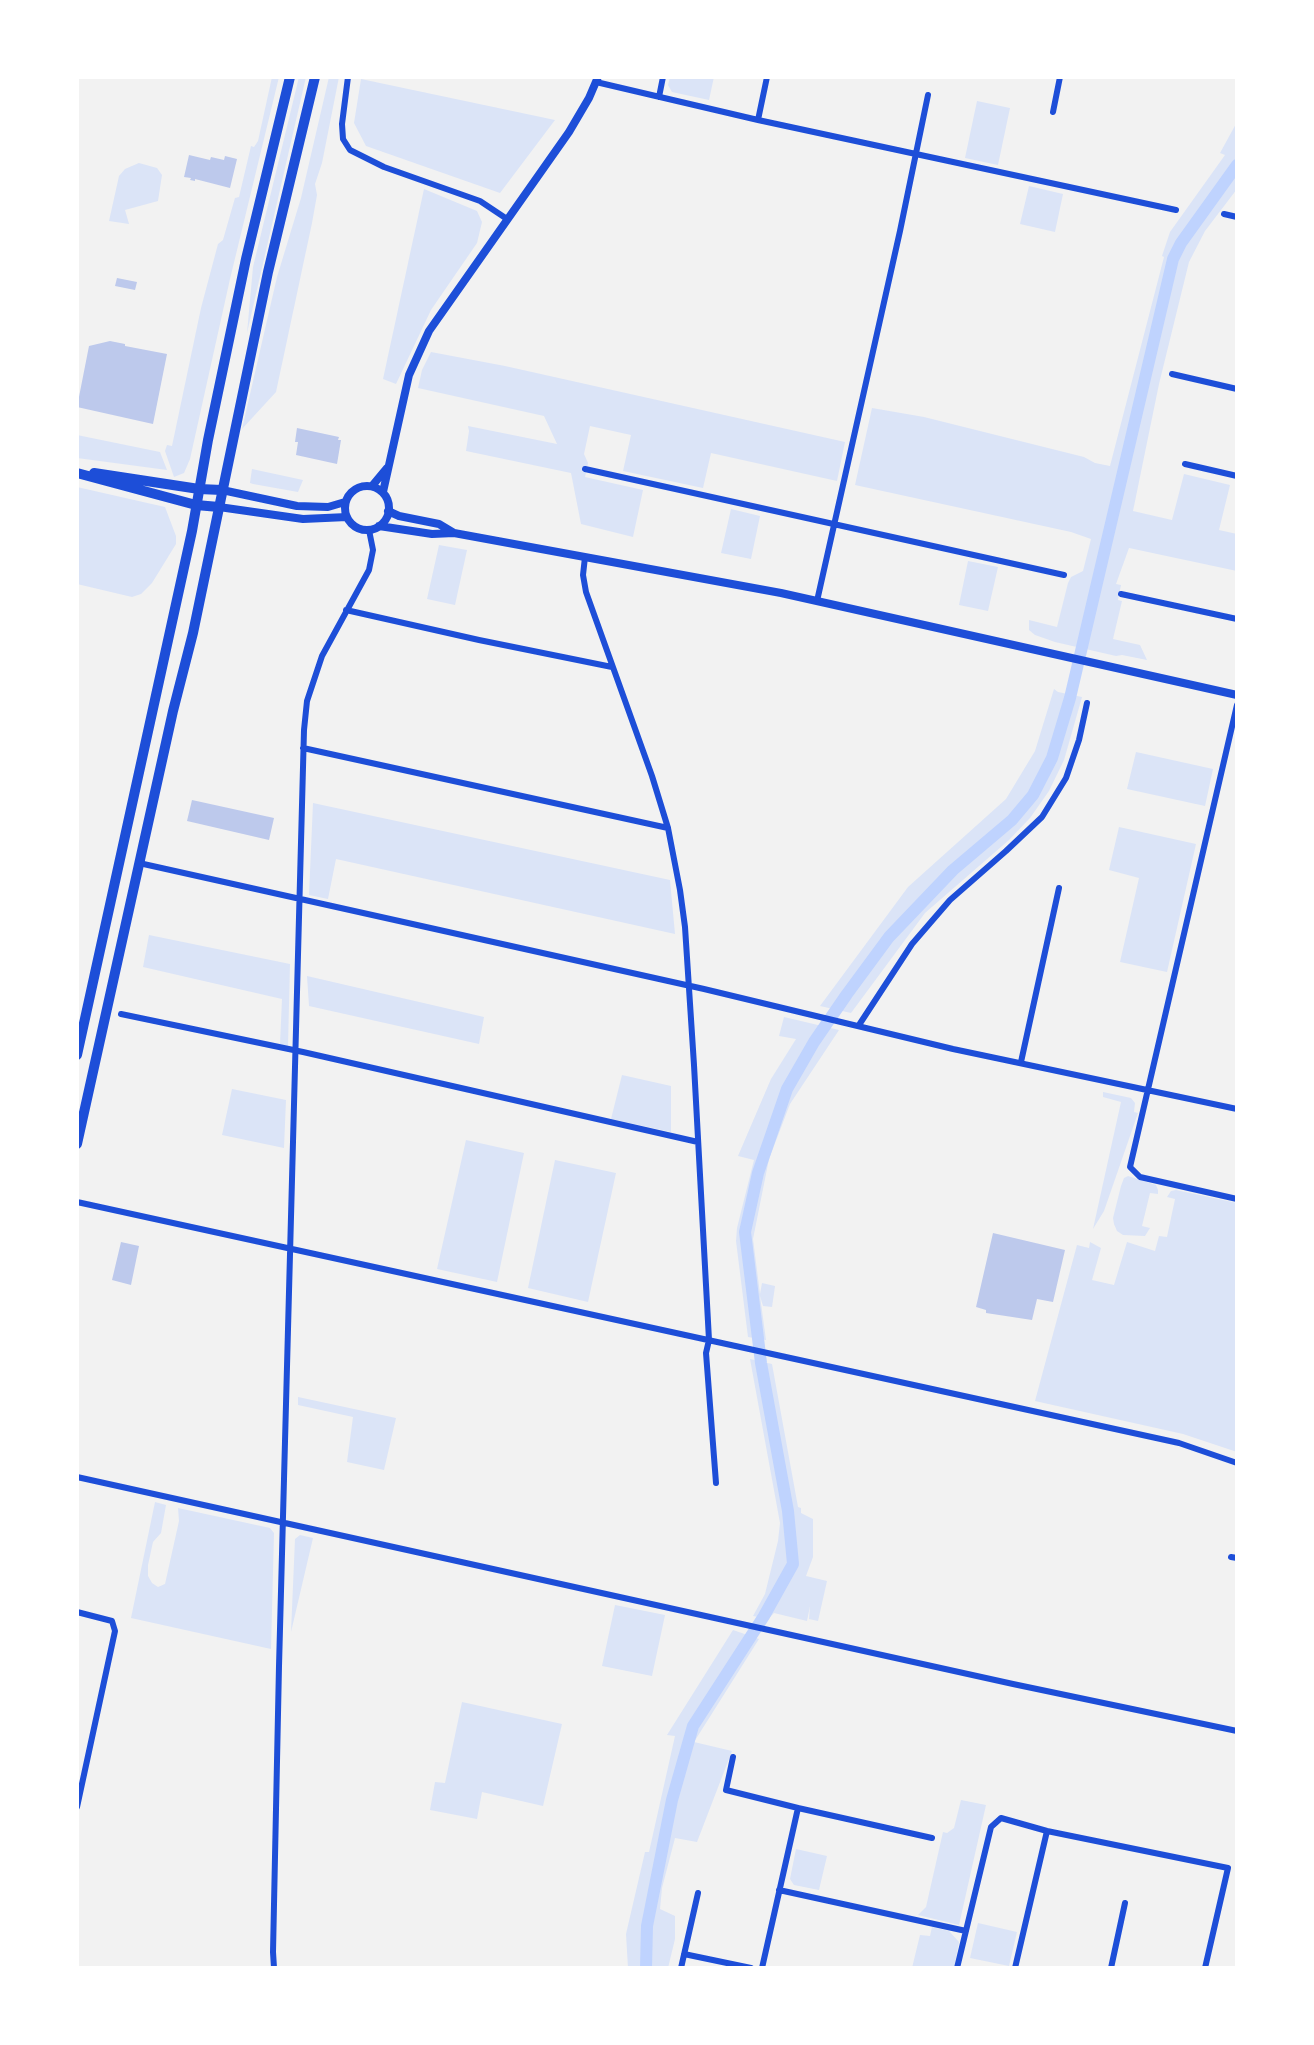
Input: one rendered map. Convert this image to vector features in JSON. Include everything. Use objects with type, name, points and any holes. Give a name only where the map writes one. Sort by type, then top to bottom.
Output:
[{"type":"main road","points":[[77,1055],[196,505],[246,259],[290,77]]},
{"type":"main road","points":[[77,1144],[173,711],[193,633],[268,272],[315,77]]},
{"type":"main road","points":[[77,472],[222,490]]},
{"type":"main road","points":[[77,472],[196,505],[219,507]]},
{"type":"street","points":[[348,77],[342,124],[343,139],[350,150],[384,167],[480,201],[507,219]]},
{"type":"street","points":[[659,97],[663,77]]},
{"type":"street","points":[[758,120],[767,77]]},
{"type":"street","points":[[1053,111],[1060,77]]},
{"type":"street","points":[[383,492],[409,375],[420,349],[440,313],[569,132],[597,79],[659,97],[758,120],[1176,210]]},
{"type":"street","points":[[817,601],[928,95]]},
{"type":"street","points":[[1224,214],[1237,216]]},
{"type":"street","points":[[1172,373],[1237,389]]},
{"type":"street","points":[[1185,464],[1237,476]]},
{"type":"street","points":[[372,486],[387,468]]},
{"type":"street","points":[[585,469],[1064,575]]},
{"type":"street","points":[[379,526],[389,504],[383,492],[372,486],[359,486],[345,502],[346,517],[353,526],[369,530],[379,526],[432,534],[454,533],[817,601],[1237,695]]},
{"type":"street","points":[[222,490],[296,506],[328,506],[345,502]]},
{"type":"street","points":[[219,507],[303,519],[346,517]]},
{"type":"street","points":[[388,511],[398,516],[439,524],[454,533]]},
{"type":"street","points":[[274,1967],[303,748],[307,701],[324,651],[365,579],[373,557],[369,530]]},
{"type":"street","points":[[585,557],[583,575],[586,592],[635,725],[668,828],[680,890],[690,987],[709,1340],[706,1353],[716,1483]]},
{"type":"street","points":[[1121,594],[1237,619]]},
{"type":"street","points":[[346,610],[612,667]]},
{"type":"street","points":[[859,1026],[912,944],[950,900],[1042,817],[1066,778],[1079,740],[1087,703]]},
{"type":"street","points":[[1237,705],[1130,1167],[1134,1173],[1151,1180],[1237,1199]]},
{"type":"street","points":[[303,748],[668,828]]},
{"type":"street","points":[[139,863],[953,1049],[1237,1109]]},
{"type":"street","points":[[1021,1062],[1059,888]]},
{"type":"street","points":[[121,1014],[296,1050],[698,1142]]},
{"type":"street","points":[[77,1202],[1179,1443],[1237,1462]]},
{"type":"street","points":[[77,1477],[1237,1731]]},
{"type":"street","points":[[77,1612],[109,1619],[114,1624],[115,1631],[77,1807]]},
{"type":"street","points":[[733,1757],[726,1790],[932,1839]]},
{"type":"street","points":[[762,1968],[798,1808]]},
{"type":"street","points":[[957,1968],[991,1827],[1001,1818],[1228,1868],[1205,1968]]},
{"type":"street","points":[[1015,1968],[1047,1830]]},
{"type":"street","points":[[779,1890],[966,1931]]},
{"type":"street","points":[[681,1968],[698,1894]]},
{"type":"street","points":[[1111,1968],[1125,1903]]},
{"type":"street","points":[[684,1954],[751,1968]]},
{"type":"shaded area","points":[[272,77],[279,77],[190,459],[184,473],[174,477],[165,451],[167,445],[172,446],[201,308],[218,244],[223,240],[235,198],[239,197],[251,146],[254,147],[258,141]]},
{"type":"shaded area","points":[[299,77],[306,77],[247,333],[253,267]]},
{"type":"shaded area","points":[[329,77],[339,77],[322,163],[315,184],[317,195],[312,223],[276,392],[242,429],[277,277],[301,198]]},
{"type":"shaded area","points":[[670,77],[714,77],[709,100],[672,92],[668,85]]},
{"type":"shaded area","points":[[361,79],[555,120],[500,193],[366,146],[354,123]]},
{"type":"shaded area","points":[[977,101],[1010,108],[998,165],[965,158]]},
{"type":"shaded area","points":[[1237,122],[1237,189],[1205,231],[1189,262],[1159,384],[1133,511],[1172,520],[1184,474],[1230,485],[1219,530],[1237,534],[1237,571],[1129,548],[1116,584],[1121,585],[1118,600],[1122,601],[1113,639],[1140,645],[1147,660],[1116,656],[1035,635],[1029,630],[1029,620],[1057,627],[1068,583],[1071,577],[1083,571],[1091,539],[1071,532],[855,485],[872,408],[924,417],[1110,466],[1170,232],[1225,155],[1220,153]]},
{"type":"shaded area","points":[[139,163],[157,168],[162,175],[158,201],[125,210],[129,224],[109,221],[119,176],[125,169]]},
{"type":"shaded area","points":[[1029,186],[1063,194],[1055,232],[1020,224]]},
{"type":"shaded area","points":[[424,189],[477,211],[482,222],[477,243],[431,310],[396,384],[383,379]]},
{"type":"shaded area","points":[[431,352],[845,442],[837,481],[711,453],[703,488],[623,471],[631,435],[590,426],[584,454],[588,463],[585,477],[643,490],[633,537],[581,524],[571,473],[466,451],[468,426],[557,444],[544,416],[418,388],[422,370]]},
{"type":"shaded area","points":[[77,435],[160,452],[167,470],[77,458]]},
{"type":"shaded area","points":[[252,469],[303,480],[298,492],[253,484],[250,483]]},
{"type":"shaded area","points":[[77,487],[165,507],[176,536],[176,544],[152,583],[141,594],[132,597],[77,584]]},
{"type":"shaded area","points":[[731,509],[760,516],[751,559],[721,553]]},
{"type":"shaded area","points":[[439,545],[467,550],[455,605],[427,599]]},
{"type":"shaded area","points":[[968,561],[998,567],[988,611],[959,605]]},
{"type":"shaded area","points":[[1054,689],[1082,697],[1064,760],[1049,791],[1030,818],[1009,840],[925,913],[851,1013],[820,1006],[908,887],[1006,799],[1035,751]]},
{"type":"shaded area","points":[[1136,752],[1213,769],[1205,806],[1127,789]]},
{"type":"shaded area","points":[[313,803],[670,880],[675,934],[336,859],[328,899],[309,895]]},
{"type":"shaded area","points":[[1119,827],[1196,844],[1167,972],[1120,962],[1139,878],[1109,870]]},
{"type":"shaded area","points":[[149,935],[290,964],[288,1046],[280,1044],[282,999],[143,967]]},
{"type":"shaded area","points":[[307,976],[484,1017],[479,1044],[309,1006]]},
{"type":"shaded area","points":[[784,1017],[839,1030],[790,1104],[769,1159],[753,1239],[760,1294],[762,1283],[775,1286],[772,1307],[763,1306],[760,1296],[766,1340],[748,1337],[736,1241],[754,1160],[738,1156],[771,1079],[796,1039],[779,1036]]},
{"type":"shaded area","points":[[622,1075],[671,1086],[671,1132],[611,1119]]},
{"type":"shaded area","points":[[232,1089],[286,1100],[284,1148],[222,1135]]},
{"type":"shaded area","points":[[1103,1092],[1131,1098],[1135,1103],[1134,1112],[1138,1113],[1104,1211],[1093,1229],[1121,1102],[1103,1097]]},
{"type":"shaded area","points":[[466,1140],[524,1153],[497,1282],[437,1269]]},
{"type":"shaded area","points":[[555,1160],[616,1173],[588,1302],[528,1288]]},
{"type":"shaded area","points":[[1128,1176],[1156,1185],[1158,1190],[1158,1194],[1150,1193],[1142,1226],[1150,1228],[1145,1236],[1123,1235],[1117,1231],[1114,1224],[1121,1186],[1124,1178]]},
{"type":"shaded area","points":[[1171,1191],[1237,1203],[1237,1452],[1183,1434],[1035,1401],[1077,1245],[1089,1248],[1090,1242],[1101,1248],[1092,1280],[1114,1285],[1127,1242],[1155,1251],[1159,1236],[1167,1237],[1175,1199],[1167,1197]]},
{"type":"shaded area","points":[[750,1359],[772,1364],[798,1507],[801,1508],[801,1513],[813,1519],[813,1557],[806,1576],[827,1581],[818,1621],[809,1619],[810,1606],[807,1621],[774,1613],[768,1619],[753,1616],[765,1594],[780,1523]]},
{"type":"shaded area","points":[[298,1397],[396,1418],[384,1470],[347,1462],[353,1417],[298,1405]]},
{"type":"shaded area","points":[[155,1502],[166,1505],[161,1533],[153,1542],[148,1565],[148,1576],[158,1587],[165,1584],[179,1521],[178,1508],[270,1528],[274,1533],[271,1649],[131,1618]]},
{"type":"shaded area","points":[[300,1535],[313,1538],[291,1632],[295,1539]]},
{"type":"shaded area","points":[[615,1605],[665,1615],[652,1676],[602,1666]]},
{"type":"shaded area","points":[[733,1630],[759,1639],[694,1742],[732,1751],[697,1842],[675,1838],[662,1888],[660,1909],[675,1916],[675,1939],[668,1968],[628,1968],[626,1934],[645,1852],[649,1852],[675,1736],[667,1735]]},
{"type":"shaded area","points":[[462,1702],[562,1724],[543,1806],[482,1792],[477,1819],[430,1810],[435,1782],[445,1783]]},
{"type":"shaded area","points":[[961,1800],[986,1805],[959,1925],[918,1915],[926,1907],[943,1832],[947,1833],[954,1828]]},
{"type":"shaded area","points":[[796,1849],[827,1856],[819,1890],[794,1885],[790,1879]]},
{"type":"shaded area","points":[[978,1923],[1017,1932],[1009,1966],[970,1958]]},
{"type":"shaded area","points":[[932,1927],[949,1931],[959,1942],[954,1968],[912,1968],[920,1935],[930,1936]]},
{"type":"building","points":[[189,155],[210,160],[211,157],[224,160],[225,156],[237,159],[230,188],[184,177]]},
{"type":"building","points":[[117,278],[137,282],[135,290],[115,286]]},
{"type":"building","points":[[110,341],[167,354],[153,424],[77,407],[89,346]]},
{"type":"building","points":[[297,428],[339,437],[338,440],[341,440],[337,464],[296,455]]},
{"type":"building","points":[[192,800],[274,818],[269,840],[187,821]]},
{"type":"building","points":[[993,1233],[1065,1250],[1053,1302],[1037,1299],[1032,1320],[986,1313],[986,1310],[976,1307]]},
{"type":"building","points":[[121,1242],[139,1246],[131,1285],[112,1280]]},
{"type":"waterway","points":[[646,1968],[647,1926],[672,1800],[693,1726],[764,1616],[793,1564],[788,1511],[761,1363],[745,1232],[758,1173],[787,1089],[814,1042],[847,994],[889,937],[953,870],[1012,820],[1033,795],[1052,758],[1070,698],[1173,259],[1181,243],[1237,165]]}]
